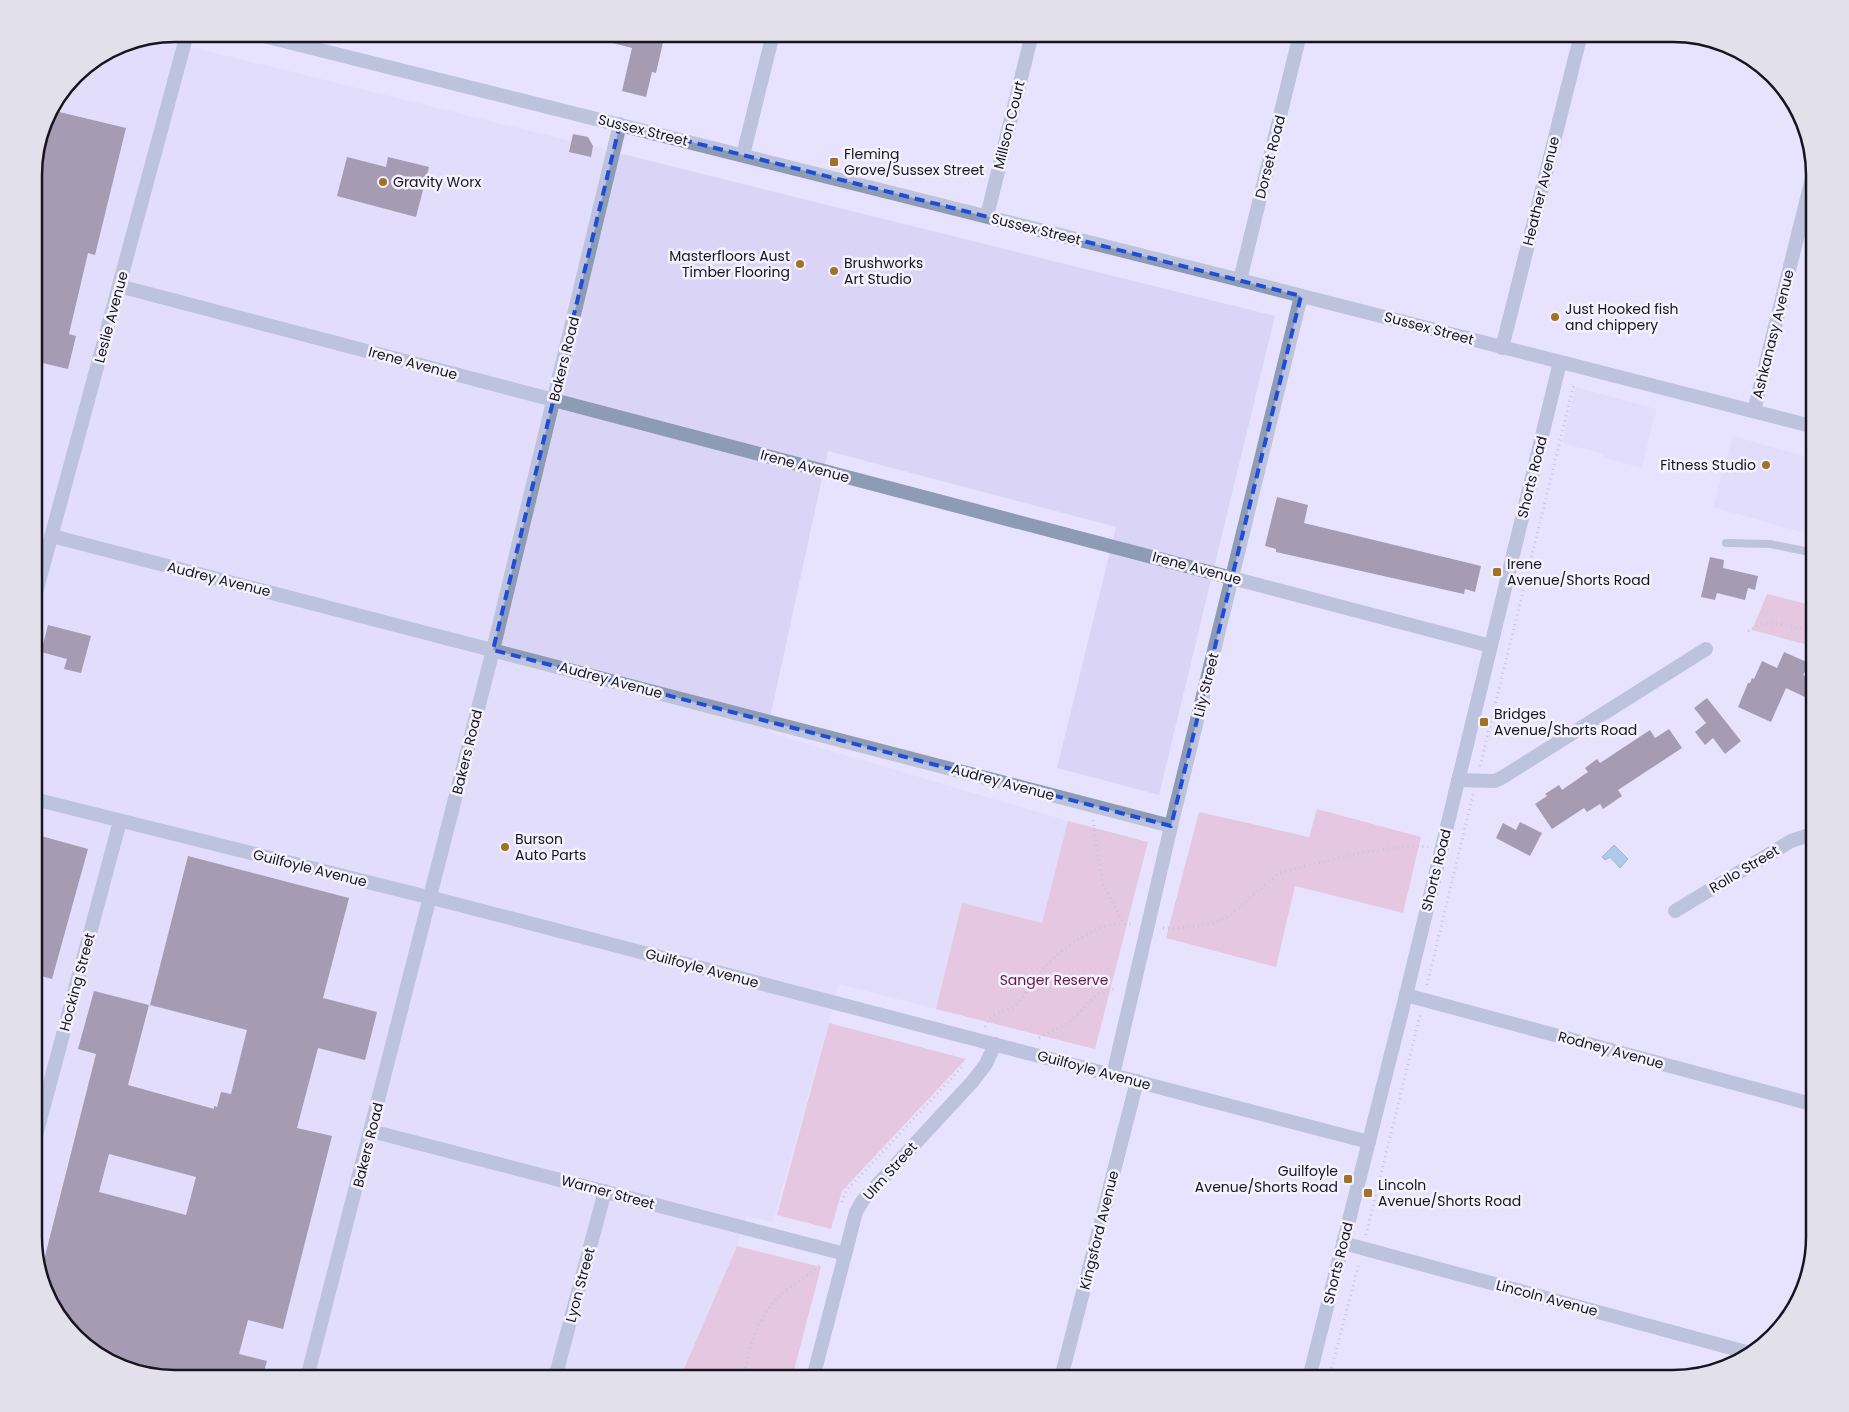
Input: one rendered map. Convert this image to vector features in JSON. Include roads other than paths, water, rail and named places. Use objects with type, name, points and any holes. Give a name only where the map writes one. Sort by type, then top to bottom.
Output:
[{"type":"street","name":"Leslie Avenue","points":[[43,568],[185,42]]},
{"type":"street","name":"Sussex Street","points":[[288,42],[987,216],[1806,425]]},
{"type":"street","points":[[743,155],[771,42]]},
{"type":"street","name":"Millson Court","points":[[987,216],[1030,42]]},
{"type":"street","name":"Dorset Road","points":[[1240,280],[1298,42]]},
{"type":"street","name":"Heather Avenue","points":[[1502,348],[1579,42]]},
{"type":"street","name":"Bakers Road","points":[[309,1370],[493,650],[620,124]]},
{"type":"street","name":"Ashkanasy Avenue","points":[[1754,411],[1806,202]]},
{"type":"street","name":"Irene Avenue","points":[[119,286],[1491,646]]},
{"type":"street","name":"Lily Street","points":[[1113,1075],[1171,826],[1301,296]]},
{"type":"street","name":"Shorts Road","points":[[1311,1370],[1406,995],[1560,362]]},
{"type":"street","name":"Audrey Avenue","points":[[52,536],[1171,826]]},
{"type":"street","points":[[1458,780],[1476,782],[1495,781],[1503,777],[1706,649]]},
{"type":"street","name":"Guilfoyle Avenue","points":[[43,801],[430,897],[1369,1142]]},
{"type":"street","name":"Hocking Street","points":[[43,1109],[120,820]]},
{"type":"street","name":"Rollo Street","points":[[1675,911],[1791,841],[1806,836]]},
{"type":"street","name":"Rodney Avenue","points":[[1406,995],[1806,1103]]},
{"type":"street","name":"Ulm Street","points":[[815,1370],[856,1212],[863,1200],[973,1081],[986,1064],[995,1044]]},
{"type":"street","name":"Kingsford Avenue","points":[[1063,1370],[1137,1081]]},
{"type":"street","name":"Warner Street","points":[[371,1131],[845,1254]]},
{"type":"street","name":"Lyon Street","points":[[557,1370],[605,1191]]},
{"type":"street","name":"Lincoln Avenue","points":[[1344,1243],[1742,1351]]},
{"type":"lane","points":[[1726,543],[1770,544],[1806,551]]},
{"type":"water","points":[[1614,845],[1628,859],[1620,868],[1610,857],[1605,860],[1602,857]]},
{"type":"place","name":"Fleming Grove/Sussex Street","points":[[834,162]]},
{"type":"place","name":"Gravity Worx","points":[[383,182]]},
{"type":"place","name":"Masterfloors Aust Timber Flooring","points":[[800,264]]},
{"type":"place","name":"Brushworks Art Studio","points":[[834,271]]},
{"type":"place","name":"Just Hooked fish and chippery","points":[[1555,317]]},
{"type":"place","name":"Fitness Studio","points":[[1766,465]]},
{"type":"place","name":"Irene Avenue/Shorts Road","points":[[1497,572]]},
{"type":"place","name":"Bridges Avenue/Shorts Road","points":[[1484,722]]},
{"type":"place","name":"Burson Auto Parts","points":[[505,847]]},
{"type":"place","name":"Guilfoyle Avenue/Shorts Road","points":[[1348,1179]]},
{"type":"place","name":"Lincoln Avenue/Shorts Road","points":[[1368,1193]]},
{"type":"park label","name":"Sanger Reserve","points":[[1054,980]]}]
